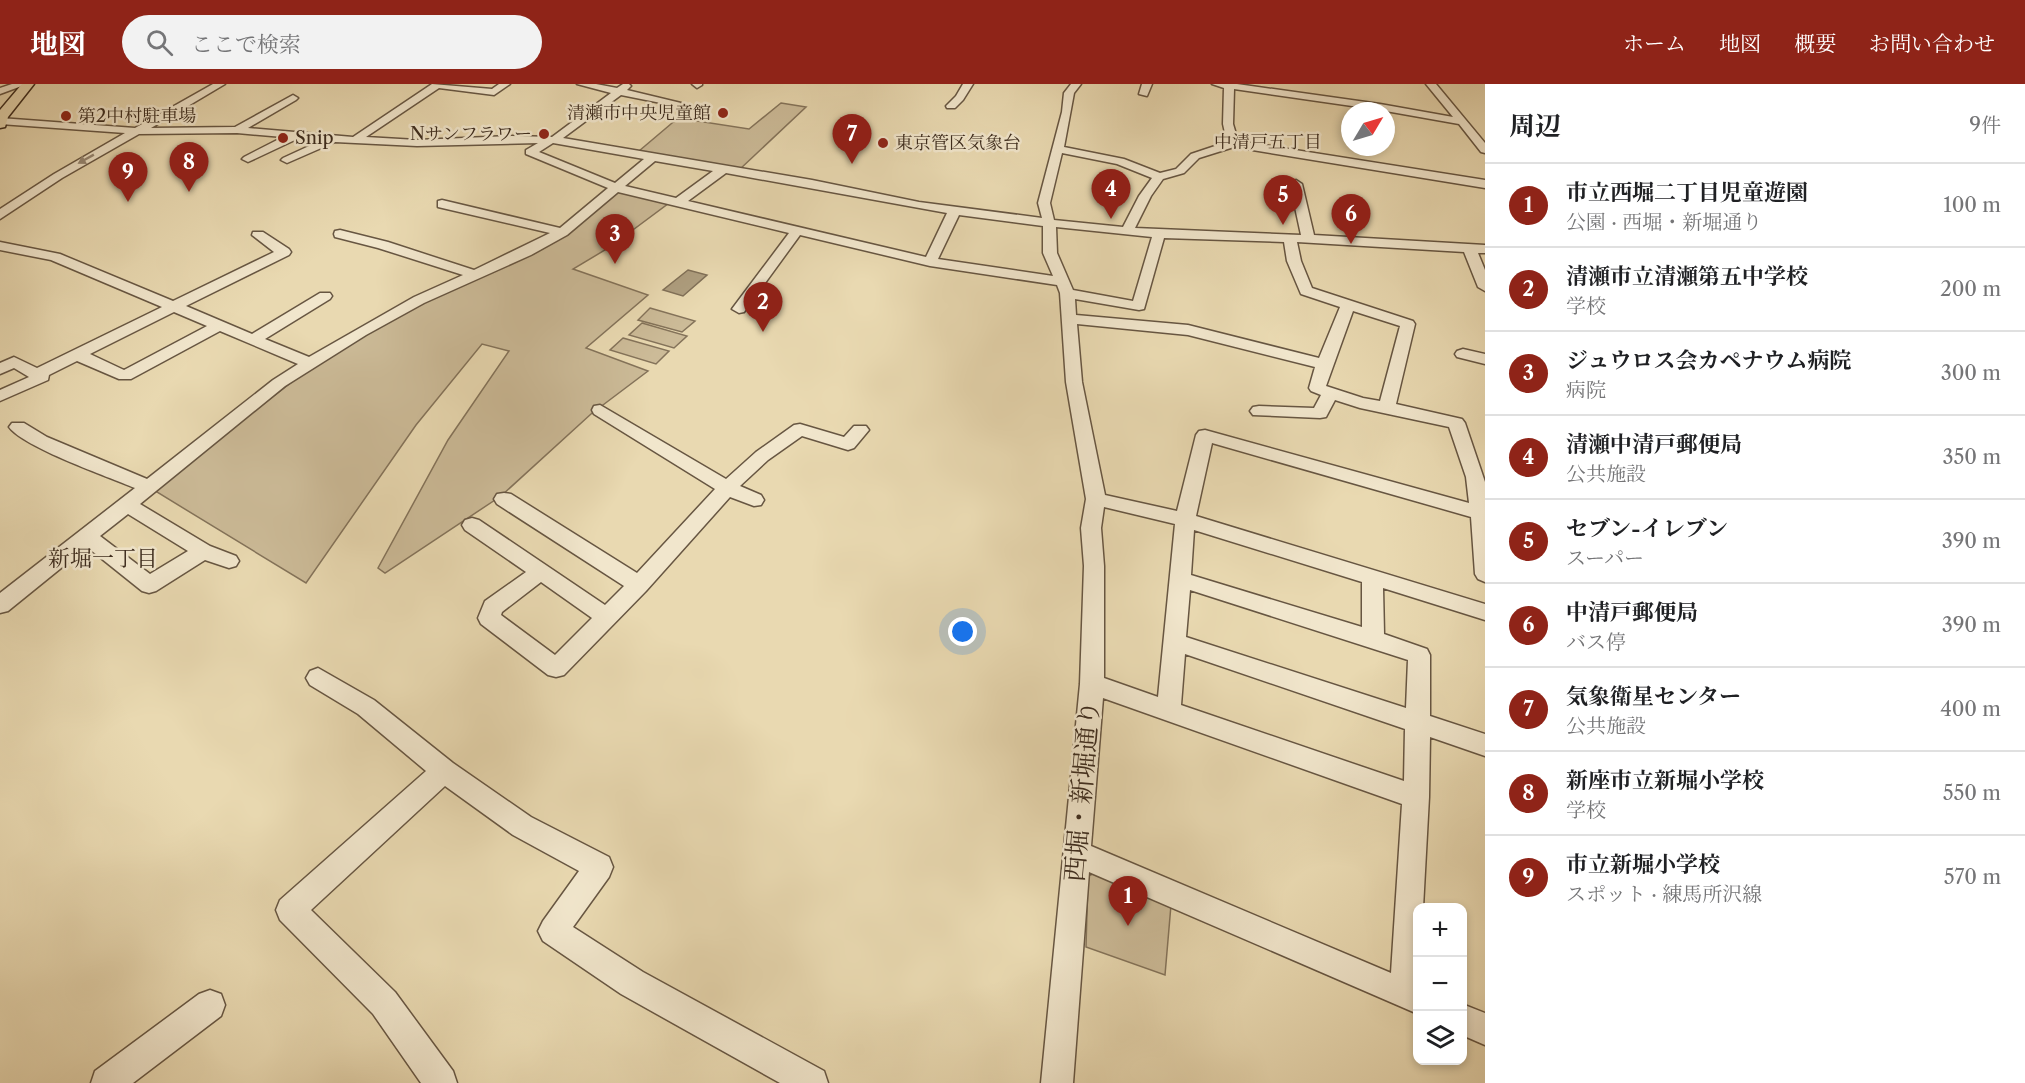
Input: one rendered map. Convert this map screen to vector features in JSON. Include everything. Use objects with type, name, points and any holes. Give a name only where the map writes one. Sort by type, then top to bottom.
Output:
[{"type":"main road","points":[[0,122],[28,84]]},
{"type":"street","points":[[0,91],[22,84]]},
{"type":"street","points":[[0,215],[58,176],[220,84]]},
{"type":"street","points":[[356,140],[437,85],[494,92],[505,84]]},
{"type":"street","points":[[582,84],[619,91],[656,103],[676,103]]},
{"type":"street","points":[[629,84],[552,140],[530,152],[617,188],[930,262],[1065,287],[1139,306],[1159,234]]},
{"type":"street","points":[[951,106],[960,98],[968,84]]},
{"type":"street","points":[[1076,84],[1069,93],[1056,162],[1045,198],[1050,253],[1065,287],[1074,382],[1096,499],[1185,520],[1485,612]]},
{"type":"street","points":[[1216,84],[1380,107],[1462,122]]},
{"type":"street","points":[[1431,84],[1483,144]]},
{"type":"street","points":[[1229,86],[1228,124],[1233,144]]},
{"type":"street","points":[[237,130],[293,98]]},
{"type":"street","points":[[0,122],[137,131],[237,130],[334,139],[417,143],[552,140],[812,184],[919,206],[1049,223],[1159,234],[1290,238],[1485,249]]},
{"type":"street","points":[[248,159],[296,135]]},
{"type":"street","points":[[287,160],[334,139]]},
{"type":"street","points":[[1126,231],[1145,196],[1159,177],[1180,171],[1195,156],[1233,144],[1485,184]]},
{"type":"street","points":[[1057,148],[1120,161],[1159,177]]},
{"type":"street","points":[[0,605],[279,383],[419,300],[476,275],[562,232],[653,157]]},
{"type":"street","points":[[677,202],[723,170]]},
{"type":"street","points":[[1296,184],[1308,239]]},
{"type":"street","points":[[442,204],[562,232]]},
{"type":"street","points":[[930,262],[955,210]]},
{"type":"street","points":[[739,309],[797,231]]},
{"type":"street","points":[[340,234],[383,245],[476,275]]},
{"type":"street","points":[[38,374],[284,252],[258,235]]},
{"type":"street","points":[[1290,238],[1294,261],[1306,291],[1408,324],[1387,407]]},
{"type":"street","points":[[0,246],[55,257],[310,364]]},
{"type":"street","points":[[1469,247],[1485,287]]},
{"type":"street","points":[[253,340],[326,296]]},
{"type":"street","points":[[1348,305],[1324,364],[1317,388],[1360,403],[1456,423],[1475,477],[1485,574]]},
{"type":"street","points":[[1068,319],[1188,330],[1324,364]]},
{"type":"street","points":[[78,355],[125,376],[218,326]]},
{"type":"street","points":[[1463,354],[1483,357]]},
{"type":"street","points":[[0,369],[15,362],[42,377],[0,396]]},
{"type":"street","points":[[1259,411],[1320,413],[1330,393]]},
{"type":"street","points":[[600,411],[727,488],[754,500]]},
{"type":"street","points":[[18,427],[41,441],[147,486]]},
{"type":"street","points":[[540,572],[493,607],[489,618],[556,668],[639,585],[727,488],[762,456],[800,429],[848,444],[860,430]]},
{"type":"street","points":[[1169,710],[1185,520],[1205,435],[1480,513]]},
{"type":"street","points":[[504,499],[639,585]]},
{"type":"street","name":"西堀・新堀通り","points":[[1057,1083],[1092,684],[1094,566],[1091,528],[1096,499]]},
{"type":"street","points":[[126,504],[203,551],[229,561]]},
{"type":"street","points":[[472,525],[606,616]]},
{"type":"street","points":[[86,536],[149,585],[203,551]]},
{"type":"street","points":[[1076,853],[1411,997],[1410,871],[1416,797],[1419,655],[1180,579]]},
{"type":"street","points":[[1372,579],[1373,639]]},
{"type":"street","points":[[1175,642],[1485,745]]},
{"type":"street","points":[[318,678],[366,707],[444,771],[522,826],[599,867],[553,931],[632,983],[812,1083]]},
{"type":"street","points":[[1092,684],[1416,797]]},
{"type":"street","points":[[441,1083],[384,1003],[290,910],[444,771]]},
{"type":"street","points":[[107,1083],[210,1005]]},
{"type":"street","points":[[1467,1021],[1485,1029]]},
{"type":"shaded area","points":[[781,103],[806,107],[739,170],[639,151],[678,118],[749,129]]},
{"type":"shaded area","points":[[618,190],[669,203],[610,247],[573,269],[648,295],[586,348],[648,371],[591,414],[501,496],[385,573],[378,568],[448,440],[509,351],[482,344],[416,425],[306,583],[152,489],[318,362],[420,302],[535,250]]},
{"type":"shaded area","points":[[688,270],[707,275],[683,296],[663,290]]},
{"type":"shaded area","points":[[650,308],[695,321],[682,332],[638,320]]},
{"type":"shaded area","points":[[642,323],[687,336],[674,348],[629,335]]},
{"type":"shaded area","points":[[623,338],[669,351],[656,364],[610,350]]},
{"type":"shaded area","points":[[1103,870],[1171,905],[1165,975],[1086,947],[1088,876]]},
{"type":"place","name":"清瀬市中央児童館","points":[[723,113]]},
{"type":"place","name":"第2中村駐車場","points":[[66,116]]},
{"type":"place","name":"Nサンフラワー","points":[[544,134]]},
{"type":"place","name":"Snip","points":[[283,138]]},
{"type":"place","name":"東京管区気象台","points":[[883,143]]},
{"type":"place","name":"気象衛星センター","points":[[852,164]]},
{"type":"place","name":"新座市立新堀小学校","points":[[189,192]]},
{"type":"place","name":"市立新堀小学校","points":[[128,202]]},
{"type":"place","name":"清瀬中清戸郵便局","points":[[1111,219]]},
{"type":"place","name":"セブン-イレブン","points":[[1283,225]]},
{"type":"place","name":"中清戸郵便局","points":[[1351,244]]},
{"type":"place","name":"ジュウロス会カペナウム病院","points":[[615,264]]},
{"type":"place","name":"清瀬市立清瀬第五中学校","points":[[763,332]]},
{"type":"place","name":"市立西堀二丁目児童遊園","points":[[1128,926]]},
{"type":"district","name":"中清戸五丁目","points":[[1268,142]]},
{"type":"district","name":"新堀一丁目","points":[[103,558]]}]
